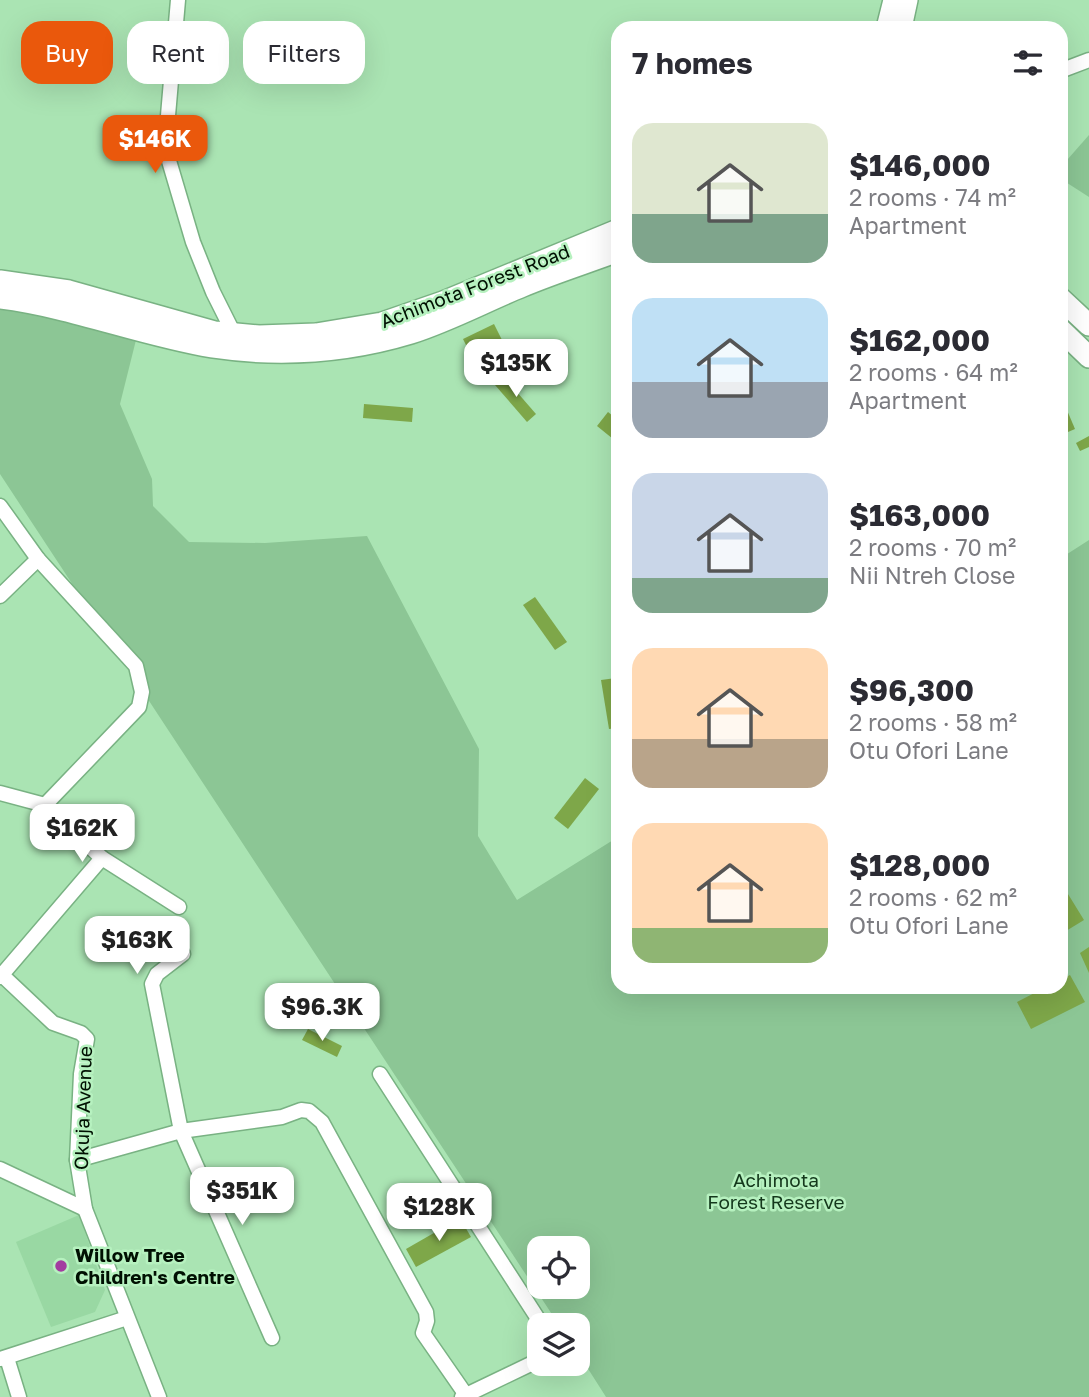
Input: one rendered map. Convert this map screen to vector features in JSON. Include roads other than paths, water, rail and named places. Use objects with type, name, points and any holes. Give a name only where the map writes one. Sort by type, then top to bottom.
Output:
[{"type":"main road","points":[[888,21],[893,0]]},
{"type":"main road","points":[[904,21],[908,0]]},
{"type":"main road","name":"Achimota Forest Road","points":[[0,281],[69,291],[199,329],[259,336],[316,334],[382,323],[443,302],[611,233]]},
{"type":"main road","name":"Achimota Forest Road","points":[[0,298],[33,303],[212,347],[283,354],[309,353],[385,340],[413,332],[611,254]]},
{"type":"main road","points":[[1068,305],[1089,325]]},
{"type":"main road","points":[[1068,337],[1089,358]]},
{"type":"street","points":[[178,0],[166,127],[167,154],[193,242],[234,334]]},
{"type":"street","points":[[1068,68],[1089,60]]},
{"type":"street","points":[[0,506],[38,559],[132,661],[140,678],[143,699],[139,707],[45,805]]},
{"type":"street","points":[[0,596],[38,559]]},
{"type":"street","points":[[0,793],[45,805],[102,858],[179,907]]},
{"type":"street","points":[[1,976],[102,858]]},
{"type":"street","points":[[183,954],[157,974],[152,984],[181,1131],[272,1338]]},
{"type":"street","name":"Okuja Avenue","points":[[1,976],[53,1023],[87,1038],[81,1074],[77,1160],[85,1209],[159,1397]]},
{"type":"street","points":[[380,1074],[534,1313]]},
{"type":"street","points":[[77,1160],[181,1131],[282,1117],[301,1110],[316,1116],[322,1122],[426,1312],[427,1321],[423,1334],[464,1396],[485,1392],[527,1367]]},
{"type":"street","points":[[0,1169],[85,1209]]},
{"type":"street","points":[[19,1397],[3,1359],[127,1318]]},
{"type":"place","name":"Willow Tree Children's Centre","points":[[61,1266]]},
{"type":"park label","name":"Achimota Forest Reserve","points":[[776,1191]]}]
